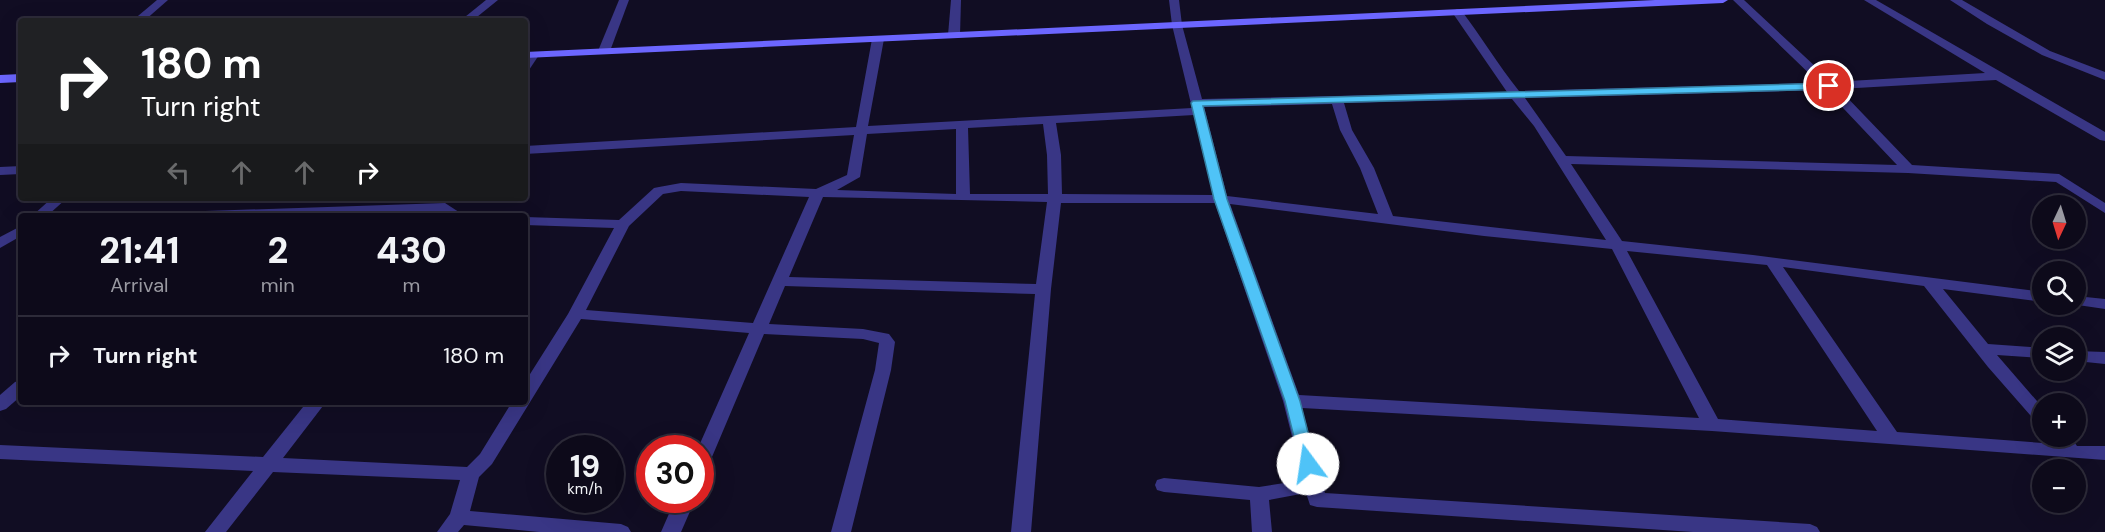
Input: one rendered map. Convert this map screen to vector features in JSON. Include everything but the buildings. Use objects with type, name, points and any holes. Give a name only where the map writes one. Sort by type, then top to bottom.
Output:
[{"type":"main road","points":[[529,55],[1723,0]]},
{"type":"main road","points":[[0,79],[18,78]]},
{"type":"street","points":[[141,18],[163,0]]},
{"type":"street","points":[[469,18],[493,0]]},
{"type":"street","points":[[604,51],[624,0]]},
{"type":"street","points":[[954,35],[956,0]]},
{"type":"street","points":[[1174,0],[1177,25],[1221,199],[1292,401],[1317,500],[1810,532]]},
{"type":"street","points":[[1738,0],[1829,86],[1908,169]]},
{"type":"street","points":[[1869,0],[2105,138]]},
{"type":"street","points":[[1955,0],[2000,28],[2088,71],[2105,76]]},
{"type":"street","points":[[1457,12],[1474,34],[1496,70],[1539,124],[1618,246],[1712,425]]},
{"type":"street","points":[[713,435],[818,194],[853,177],[879,39]]},
{"type":"street","points":[[2088,71],[2105,71]]},
{"type":"street","points":[[528,150],[1049,120],[1198,107],[1336,100],[1829,86],[1998,76]]},
{"type":"street","points":[[1336,100],[1346,130],[1367,168],[1387,219]]},
{"type":"street","points":[[1021,532],[1043,290],[1054,198],[1054,155],[1049,120]]},
{"type":"street","points":[[962,125],[963,198]]},
{"type":"street","points":[[1561,160],[1908,169],[2059,178],[2102,204]]},
{"type":"street","points":[[0,171],[18,170]]},
{"type":"street","points":[[528,391],[576,314],[622,224],[659,191],[681,187],[963,198],[1221,199],[1772,262],[2032,296]]},
{"type":"street","points":[[42,213],[56,201]]},
{"type":"street","points":[[338,213],[448,202]]},
{"type":"street","points":[[528,221],[622,224]]},
{"type":"street","points":[[0,244],[18,232]]},
{"type":"street","points":[[1772,262],[1892,439]]},
{"type":"street","points":[[780,281],[1043,290]]},
{"type":"street","points":[[1930,283],[2032,406]]},
{"type":"street","points":[[2086,302],[2105,304]]},
{"type":"street","points":[[576,314],[759,329],[862,334],[883,338],[887,342],[875,401],[841,532]]},
{"type":"street","points":[[1983,349],[2032,353]]},
{"type":"street","points":[[2086,357],[2105,358]]},
{"type":"street","points":[[0,405],[18,389]]},
{"type":"street","points":[[1292,401],[1712,425],[2105,453]]},
{"type":"street","points":[[214,532],[315,405]]},
{"type":"street","points":[[519,405],[486,459],[471,474],[453,525],[621,532]]},
{"type":"street","points":[[2068,447],[2072,452]]},
{"type":"street","points":[[0,452],[471,474]]},
{"type":"street","points":[[1164,485],[1259,494],[1313,485]]},
{"type":"street","points":[[1259,494],[1262,532]]},
{"type":"street","points":[[671,532],[679,513]]},
{"type":"route","points":[[1308,464],[1292,401],[1221,199],[1197,103],[1829,86]]}]
